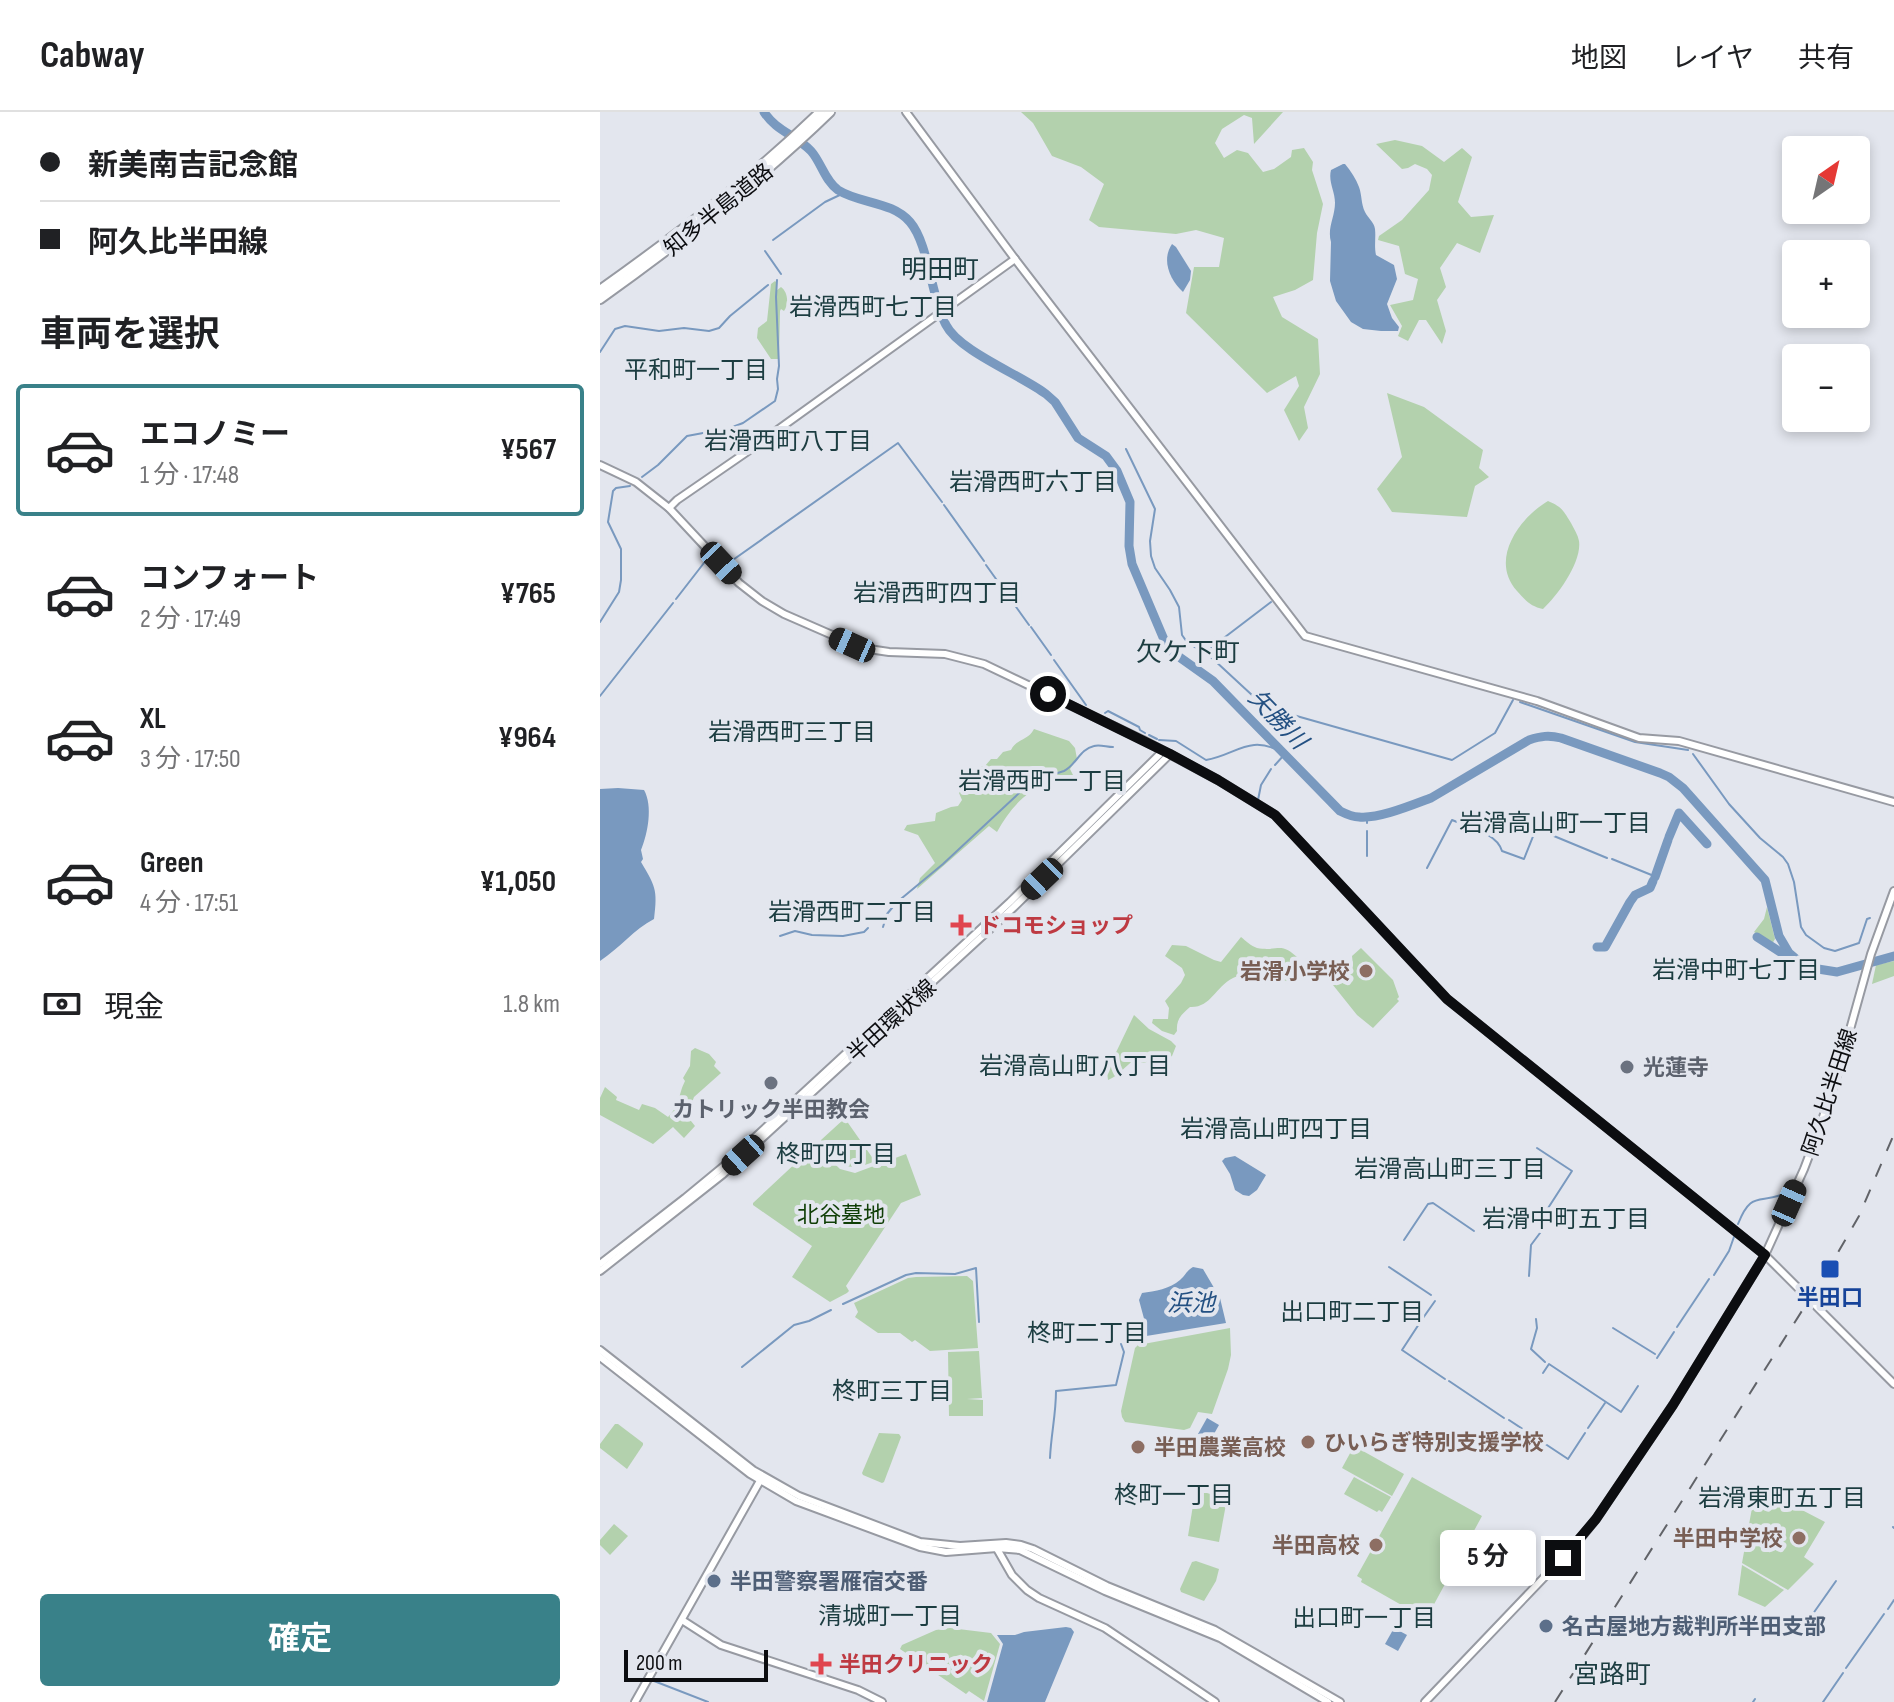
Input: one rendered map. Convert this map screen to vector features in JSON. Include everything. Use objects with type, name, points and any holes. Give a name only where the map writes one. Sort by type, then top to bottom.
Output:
[{"type":"highway","name":"知多半島道路","points":[[811,125],[820,112]]},
{"type":"highway","name":"知多半島道路","points":[[600,301],[648,270],[650,263],[719,210],[811,125],[830,112]]},
{"type":"highway","name":"知多半島道路","points":[[600,290],[781,152]]},
{"type":"main road","points":[[906,112],[1305,636],[1537,701],[1639,738],[1679,741],[1894,802]]},
{"type":"main road","points":[[669,508],[1015,259]]},
{"type":"main road","points":[[600,465],[636,482],[669,508],[739,583],[792,618],[862,648],[945,654],[984,664],[1167,752],[1280,819],[1447,999],[1765,1255],[1894,1384]]},
{"type":"main road","name":"半田環状線","points":[[600,1264],[725,1165],[1010,902],[1167,752]]},
{"type":"main road","name":"半田環状線","points":[[600,1271],[733,1165],[1014,907],[1167,752]]},
{"type":"main road","name":"阿久比半田線","points":[[1425,1702],[1575,1545],[1596,1519],[1673,1405],[1765,1255],[1818,1132],[1871,954],[1894,891]]},
{"type":"main road","points":[[600,1350],[761,1479]]},
{"type":"main road","points":[[600,1357],[782,1494],[920,1547],[960,1552],[996,1545],[1021,1545],[1033,1549],[1107,1586],[1215,1630],[1340,1702]]},
{"type":"main road","points":[[635,1702],[761,1479]]},
{"type":"main road","points":[[996,1545],[1012,1575],[1027,1590],[1105,1628],[1215,1702]]},
{"type":"main road","points":[[996,1545],[1020,1550],[1105,1591],[1220,1638],[1328,1702]]},
{"type":"main road","points":[[682,1620],[721,1645],[858,1690],[882,1702]]},
{"type":"green space","points":[[1021,112],[1283,112],[1254,144],[1252,118],[1244,115],[1222,129],[1215,143],[1224,158],[1237,150],[1248,153],[1263,172],[1274,169],[1291,157],[1292,150],[1304,148],[1313,162],[1312,170],[1323,204],[1313,280],[1273,297],[1282,317],[1318,339],[1320,374],[1304,407],[1308,428],[1299,441],[1284,410],[1299,386],[1296,376],[1267,393],[1186,313],[1194,267],[1219,267],[1224,238],[1196,230],[1176,234],[1099,227],[1089,220],[1104,184],[1081,167],[1052,156],[1033,123]]},
{"type":"green space","points":[[1395,140],[1422,146],[1444,162],[1462,148],[1472,157],[1458,202],[1471,217],[1494,215],[1480,253],[1457,243],[1440,268],[1446,287],[1437,300],[1446,331],[1442,344],[1426,320],[1419,320],[1408,341],[1398,336],[1402,326],[1390,305],[1413,300],[1418,279],[1405,274],[1399,246],[1378,240],[1379,236],[1402,220],[1429,190],[1432,175],[1415,164],[1402,169],[1376,144]]},
{"type":"green space","points":[[775,281],[776,291],[781,287],[783,289],[787,302],[784,311],[780,311],[779,359],[771,359],[757,338],[758,328],[767,321],[771,284]]},
{"type":"green space","points":[[1387,393],[1424,407],[1483,450],[1479,468],[1489,477],[1475,486],[1467,517],[1392,512],[1377,489],[1402,457]]},
{"type":"green space","points":[[1548,501],[1566,515],[1578,536],[1579,549],[1568,578],[1543,609],[1532,605],[1517,591],[1509,579],[1506,566],[1507,553],[1518,529]]},
{"type":"green space","points":[[1034,729],[1069,741],[1075,748],[1077,759],[1070,769],[1073,775],[1032,791],[1012,809],[997,832],[989,826],[917,889],[920,878],[935,863],[918,835],[904,830],[907,825],[935,821],[936,813],[958,806],[962,800],[959,793],[975,780],[977,767],[985,766],[991,759],[997,759],[1003,752],[1011,750]]},
{"type":"green space","points":[[1767,907],[1775,939],[1772,944],[1754,932],[1764,919]]},
{"type":"green space","points":[[1241,937],[1257,948],[1288,950],[1300,960],[1295,965],[1298,979],[1293,983],[1257,967],[1252,974],[1227,982],[1203,1004],[1190,1007],[1180,1017],[1174,1035],[1152,1023],[1153,1019],[1168,1019],[1169,1008],[1165,1001],[1185,975],[1182,968],[1165,956],[1172,945],[1186,946],[1221,962]]},
{"type":"green space","points":[[1361,948],[1393,980],[1399,997],[1399,1001],[1373,1028],[1357,1015],[1333,985],[1353,965],[1352,956]]},
{"type":"green space","points":[[1894,961],[1894,976],[1872,984],[1876,965]]},
{"type":"green space","points":[[1134,1015],[1176,1046],[1172,1056],[1168,1058],[1158,1052],[1148,1062],[1134,1060],[1108,1080],[1107,1071]]},
{"type":"green space","points":[[695,1048],[709,1054],[721,1073],[694,1097],[687,1116],[695,1126],[684,1138],[673,1127],[653,1144],[600,1115],[600,1098],[605,1087],[617,1097],[616,1100],[639,1110],[642,1104],[655,1108],[668,1117],[677,1104],[685,1081],[683,1078],[690,1066],[691,1051]]},
{"type":"green space","points":[[844,1119],[873,1162],[855,1167],[843,1164],[821,1142]]},
{"type":"green space","name":"北谷墓地","points":[[815,1145],[840,1169],[855,1173],[906,1154],[921,1195],[901,1203],[846,1286],[849,1291],[830,1302],[792,1277],[812,1246],[753,1205]]},
{"type":"green space","points":[[967,1276],[973,1281],[978,1348],[930,1351],[900,1333],[878,1333],[855,1317],[858,1312],[854,1303],[908,1278]]},
{"type":"green space","points":[[1230,1328],[1231,1355],[1212,1414],[1198,1412],[1190,1428],[1184,1430],[1125,1422],[1121,1411],[1138,1345]]},
{"type":"green space","points":[[979,1351],[982,1398],[967,1399],[983,1400],[983,1416],[949,1416],[948,1352]]},
{"type":"green space","points":[[615,1424],[643,1443],[627,1469],[600,1448]]},
{"type":"green space","points":[[879,1433],[899,1434],[901,1437],[882,1483],[862,1473]]},
{"type":"green space","points":[[1354,1446],[1404,1474],[1392,1496],[1342,1468]]},
{"type":"green space","points":[[1354,1477],[1391,1497],[1382,1512],[1344,1494]]},
{"type":"green space","points":[[1412,1477],[1482,1516],[1426,1619],[1361,1582],[1362,1579],[1357,1576]]},
{"type":"green space","points":[[1756,1486],[1825,1522],[1804,1557],[1814,1564],[1788,1590],[1742,1563]]},
{"type":"green space","points":[[1195,1493],[1227,1499],[1219,1542],[1188,1536]]},
{"type":"green space","points":[[614,1524],[628,1536],[610,1555],[600,1545],[600,1540]]},
{"type":"green space","points":[[1192,1562],[1219,1569],[1204,1601],[1180,1589]]},
{"type":"green space","points":[[1742,1565],[1784,1590],[1765,1607],[1738,1595]]},
{"type":"green space","points":[[950,1628],[991,1633],[1000,1644],[984,1701],[969,1691],[966,1694],[900,1649],[902,1645],[936,1630]]},
{"type":"water","points":[[1343,164],[1356,181],[1364,209],[1374,227],[1376,255],[1394,265],[1397,279],[1387,304],[1399,327],[1398,331],[1363,329],[1351,322],[1336,301],[1330,281],[1330,232],[1335,203],[1330,174],[1331,170]]},
{"type":"water","points":[[1172,244],[1191,271],[1183,292],[1168,270],[1167,257]]},
{"type":"water","points":[[600,789],[644,790],[647,796],[648,820],[641,862],[654,888],[654,919],[600,961]]},
{"type":"water","points":[[1235,1156],[1266,1175],[1257,1190],[1249,1196],[1235,1190],[1222,1161]]},
{"type":"water","name":"浜池","points":[[1193,1267],[1203,1269],[1220,1298],[1226,1323],[1134,1338],[1146,1326],[1139,1300],[1142,1293],[1172,1286]]},
{"type":"water","points":[[1207,1418],[1219,1425],[1210,1441],[1198,1434]]},
{"type":"water","points":[[1066,1627],[1074,1632],[1045,1702],[987,1702],[1003,1644],[997,1635]]},
{"type":"water","points":[[1394,1628],[1407,1635],[1398,1651],[1385,1644]]},
{"type":"waterway","name":"矢勝川","points":[[764,112],[774,124],[811,151],[838,190],[885,206],[910,222],[922,244],[941,314],[953,335],[1046,394],[1055,402],[1078,438],[1106,456],[1117,471],[1130,502],[1129,546],[1132,564],[1168,649],[1213,681],[1340,811],[1367,817],[1395,811],[1431,798],[1529,740],[1545,736],[1561,738],[1660,773],[1683,788],[1765,880],[1779,936],[1796,959],[1818,969],[1837,972],[1894,956]]},
{"type":"waterway","points":[[773,240],[825,202],[844,193]]},
{"type":"waterway","points":[[765,251],[781,274]]},
{"type":"waterway","points":[[642,477],[687,436],[743,423],[775,401],[779,366],[777,280]]},
{"type":"waterway","points":[[600,352],[615,329],[625,326],[659,331],[684,328],[709,331],[719,328],[768,285]]},
{"type":"waterway","points":[[730,562],[898,443],[942,502]]},
{"type":"waterway","points":[[1126,449],[1155,509],[1151,556],[1179,607],[1182,635],[1266,708],[1279,711]]},
{"type":"waterway","points":[[600,622],[619,592],[621,580],[621,549],[608,522],[613,491],[630,486]]},
{"type":"waterway","points":[[944,505],[984,561]]},
{"type":"waterway","points":[[676,599],[707,559],[718,572]]},
{"type":"waterway","points":[[986,565],[1029,625]]},
{"type":"waterway","points":[[1208,650],[1271,602]]},
{"type":"waterway","points":[[600,696],[673,603]]},
{"type":"waterway","points":[[1031,627],[1051,655]]},
{"type":"waterway","points":[[1054,660],[1086,705]]},
{"type":"waterway","points":[[1286,713],[1452,760],[1495,733],[1513,700]]},
{"type":"waterway","points":[[1520,702],[1635,742],[1688,750]]},
{"type":"waterway","points":[[1105,713],[1108,711],[1145,733]]},
{"type":"waterway","points":[[1149,735],[1157,739]]},
{"type":"waterway","points":[[1159,740],[1176,741],[1206,760],[1251,745],[1282,752]]},
{"type":"waterway","points":[[883,927],[887,914],[896,903],[1032,781],[1064,771],[1089,748],[1098,745],[1113,747]]},
{"type":"waterway","points":[[1693,754],[1729,804],[1788,864],[1801,927],[1806,935],[1824,948],[1835,951],[1859,943],[1870,918]]},
{"type":"waterway","points":[[1275,765],[1284,755]]},
{"type":"waterway","points":[[1258,800],[1261,785],[1271,769]]},
{"type":"waterway","points":[[1669,837],[1679,813],[1707,844]]},
{"type":"waterway","points":[[1669,837],[1679,814],[1707,842]]},
{"type":"waterway","name":"矢勝川","points":[[1367,817],[1367,823]]},
{"type":"waterway","points":[[1427,868],[1452,820],[1488,835],[1502,851],[1524,859],[1534,834]]},
{"type":"waterway","points":[[1537,829],[1607,858]]},
{"type":"waterway","points":[[1367,831],[1367,856]]},
{"type":"waterway","points":[[1655,877],[1668,840]]},
{"type":"waterway","points":[[1612,859],[1654,876],[1668,841]]},
{"type":"waterway","points":[[1597,947],[1605,947],[1635,895],[1650,888],[1653,881]]},
{"type":"waterway","points":[[780,936],[795,931],[843,936],[864,932],[868,928]]},
{"type":"waterway","points":[[1757,937],[1791,959]]},
{"type":"waterway","points":[[1537,1148],[1572,1171],[1541,1219]]},
{"type":"waterway","points":[[1738,1224],[1751,1203],[1784,1194]]},
{"type":"waterway","points":[[1404,1240],[1428,1204],[1433,1203],[1474,1231]]},
{"type":"waterway","points":[[1529,1276],[1531,1245],[1543,1229],[1538,1224]]},
{"type":"waterway","points":[[1714,1275],[1729,1251],[1735,1234]]},
{"type":"waterway","points":[[1389,1267],[1431,1295]]},
{"type":"waterway","points":[[843,1304],[906,1275],[955,1274],[976,1268],[979,1322]]},
{"type":"waterway","points":[[1677,1327],[1709,1279]]},
{"type":"waterway","points":[[1423,1318],[1435,1301]]},
{"type":"waterway","points":[[742,1367],[794,1325],[831,1310]]},
{"type":"waterway","points":[[1536,1319],[1537,1328],[1531,1349],[1545,1362]]},
{"type":"waterway","points":[[1419,1324],[1402,1350],[1445,1379]]},
{"type":"waterway","points":[[1613,1328],[1655,1354]]},
{"type":"waterway","points":[[1657,1358],[1674,1332]]},
{"type":"waterway","points":[[1050,1458],[1056,1391],[1116,1385],[1124,1352],[1121,1344]]},
{"type":"waterway","points":[[1543,1373],[1549,1364],[1621,1412],[1638,1386]]},
{"type":"waterway","points":[[1449,1381],[1504,1418]]},
{"type":"waterway","points":[[1588,1428],[1605,1403]]},
{"type":"waterway","points":[[1509,1420],[1568,1459],[1585,1433]]},
{"type":"waterway","points":[[1798,1635],[1836,1581]]},
{"type":"waterway","points":[[1888,1609],[1894,1600]]},
{"type":"waterway","points":[[1846,1668],[1884,1614]]},
{"type":"waterway","points":[[1823,1702],[1843,1673]]},
{"type":"waterway","points":[[654,1681],[708,1702]]},
{"type":"railway","points":[[1555,1702],[1829,1268],[1859,1216],[1894,1134]]},
{"type":"place","name":"ドコモショップ","points":[[961,925]]},
{"type":"place","name":"岩滑小学校","points":[[1366,971]]},
{"type":"place","name":"光蓮寺","points":[[1627,1067]]},
{"type":"place","name":"カトリック半田教会","points":[[771,1083]]},
{"type":"place","name":"半田口","points":[[1830,1269]]},
{"type":"place","name":"ひいらぎ特別支援学校","points":[[1308,1442]]},
{"type":"place","name":"半田農業高校","points":[[1138,1447]]},
{"type":"place","name":"半田中学校","points":[[1799,1538]]},
{"type":"place","name":"半田高校","points":[[1376,1545]]},
{"type":"place","name":"半田警察署雁宿交番","points":[[714,1581]]},
{"type":"place","name":"名古屋地方裁判所半田支部","points":[[1546,1626]]},
{"type":"place","name":"半田クリニック","points":[[821,1664]]},
{"type":"district","name":"明田町","points":[[940,269]]},
{"type":"district","name":"岩滑西町七丁目","points":[[873,307]]},
{"type":"district","name":"平和町一丁目","points":[[696,370]]},
{"type":"district","name":"岩滑西町八丁目","points":[[788,441]]},
{"type":"district","name":"岩滑西町六丁目","points":[[1033,482]]},
{"type":"district","name":"岩滑西町四丁目","points":[[937,593]]},
{"type":"district","name":"欠ケ下町","points":[[1188,652]]},
{"type":"district","name":"岩滑西町三丁目","points":[[792,732]]},
{"type":"district","name":"岩滑西町一丁目","points":[[1042,781]]},
{"type":"district","name":"岩滑高山町一丁目","points":[[1555,823]]},
{"type":"district","name":"岩滑西町二丁目","points":[[852,912]]},
{"type":"district","name":"岩滑中町七丁目","points":[[1736,970]]},
{"type":"district","name":"岩滑高山町八丁目","points":[[1075,1066]]},
{"type":"district","name":"岩滑高山町四丁目","points":[[1276,1129]]},
{"type":"district","name":"柊町四丁目","points":[[836,1154]]},
{"type":"district","name":"岩滑高山町三丁目","points":[[1450,1169]]},
{"type":"district","name":"岩滑中町五丁目","points":[[1566,1219]]},
{"type":"district","name":"出口町二丁目","points":[[1352,1312]]},
{"type":"district","name":"柊町二丁目","points":[[1087,1333]]},
{"type":"district","name":"柊町三丁目","points":[[892,1391]]},
{"type":"district","name":"柊町一丁目","points":[[1174,1495]]},
{"type":"district","name":"岩滑東町五丁目","points":[[1782,1498]]},
{"type":"district","name":"清城町一丁目","points":[[890,1616]]},
{"type":"district","name":"出口町一丁目","points":[[1364,1618]]},
{"type":"district","name":"宮路町","points":[[1612,1674]]},
{"type":"route","points":[[1048,694],[1170,754],[1275,815],[1447,999],[1765,1255],[1673,1405],[1596,1519],[1563,1558]]}]
